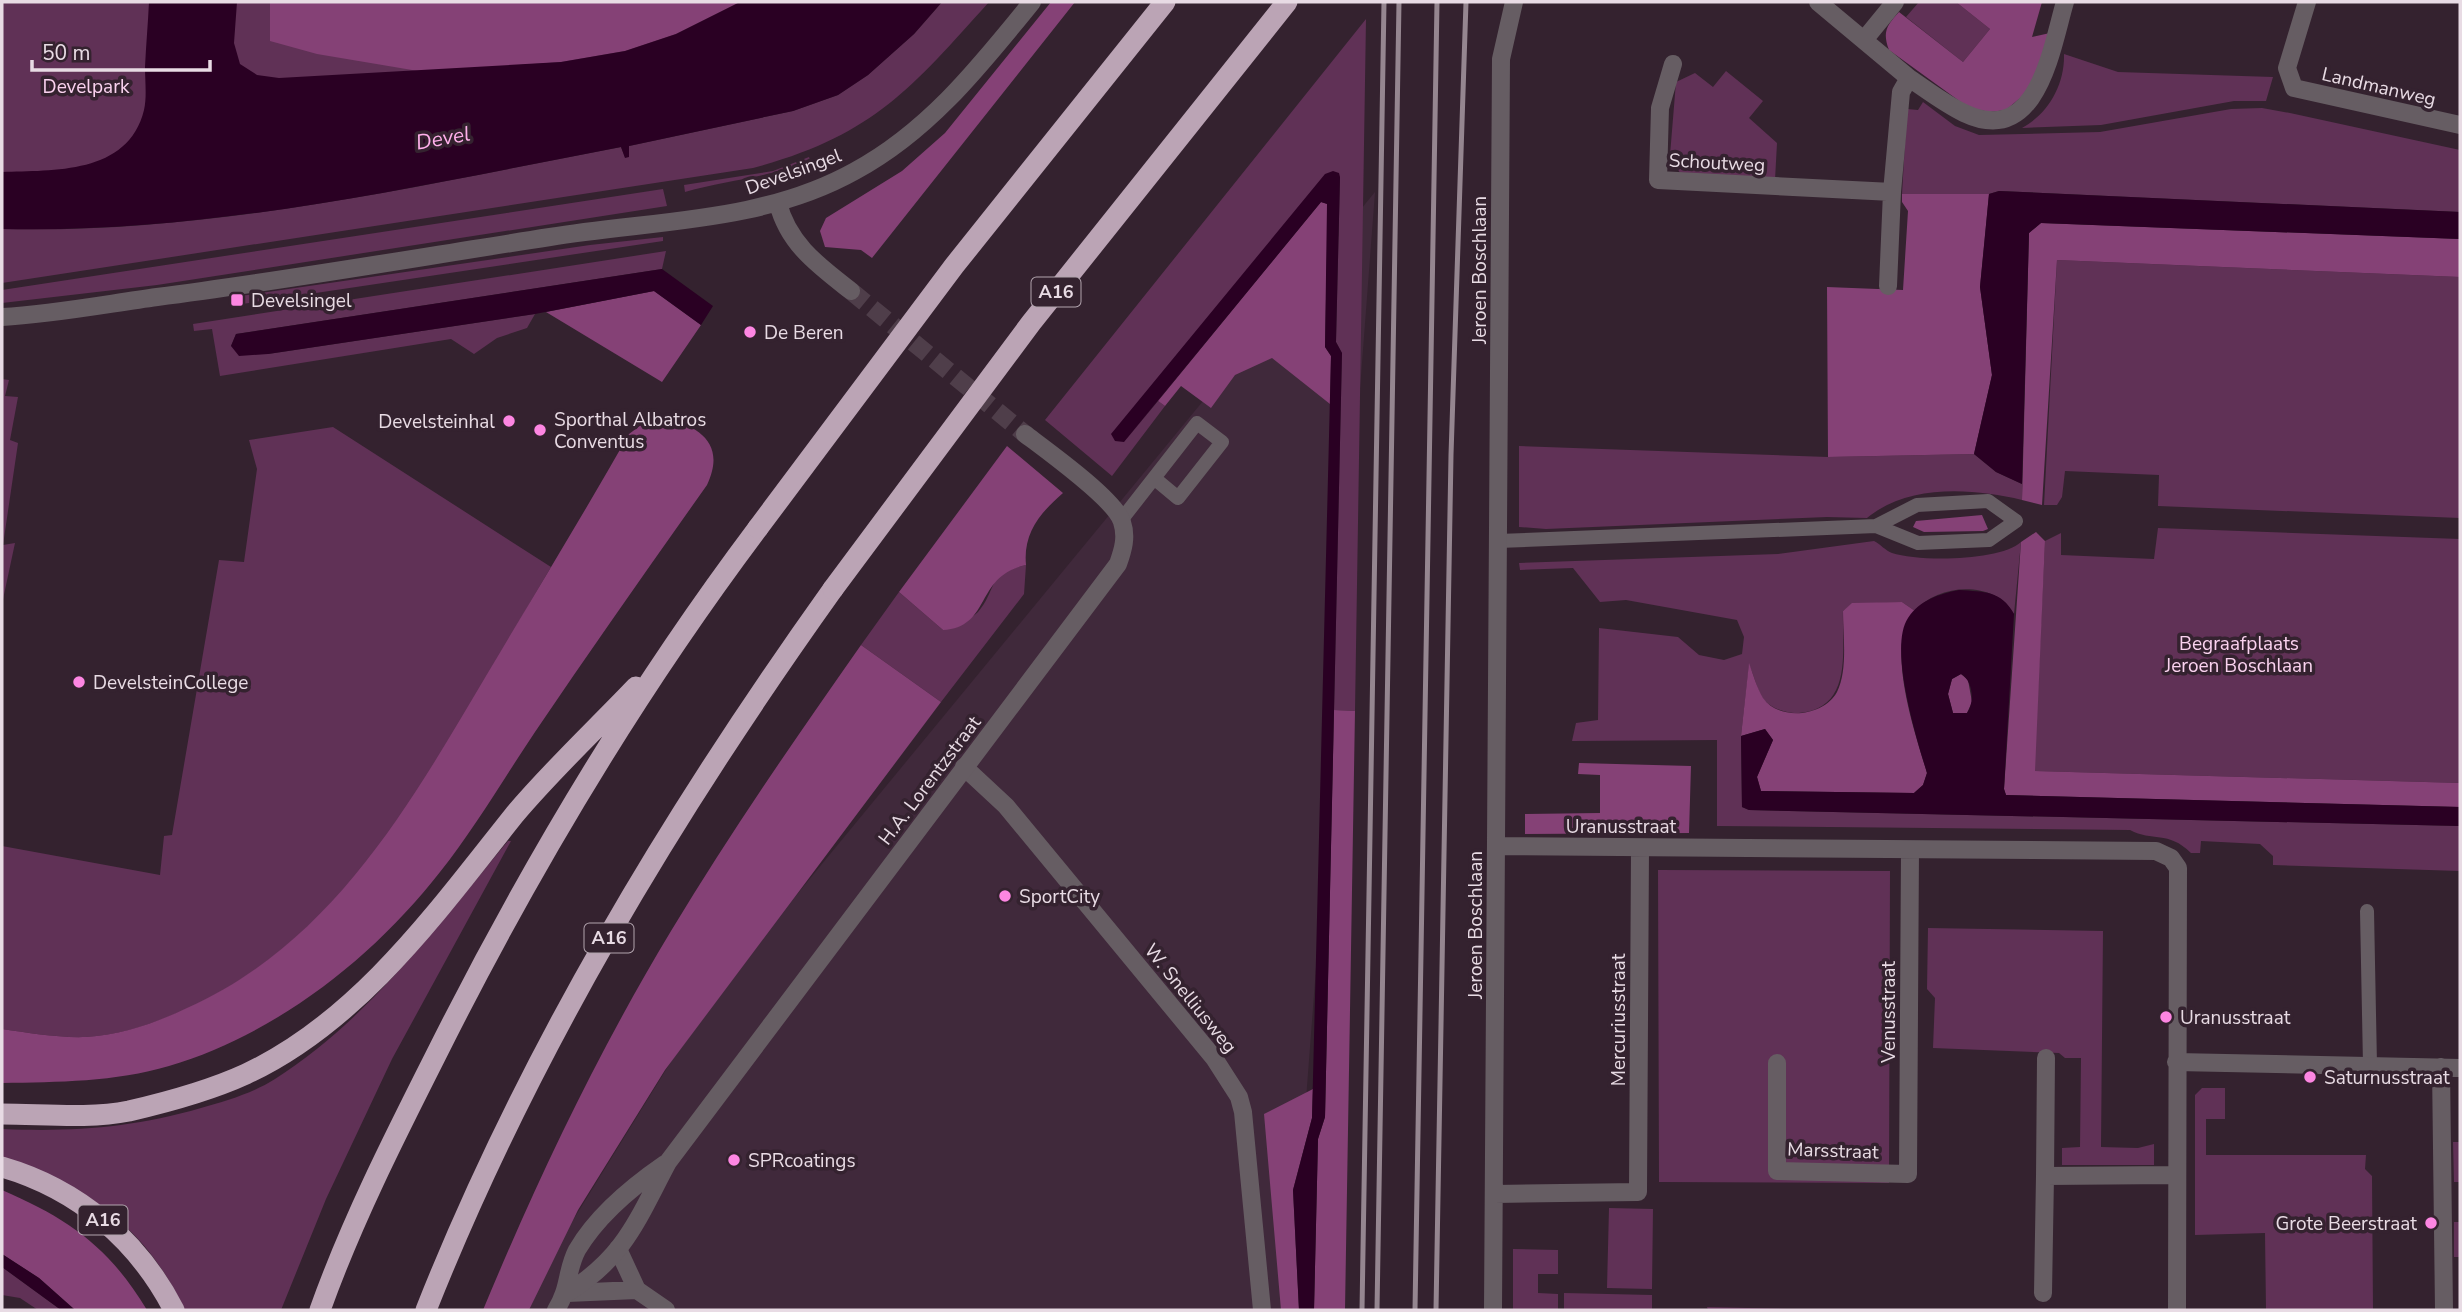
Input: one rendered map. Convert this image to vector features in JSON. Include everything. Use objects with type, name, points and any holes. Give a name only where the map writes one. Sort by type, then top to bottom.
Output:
[{"type":"highway","points":[[320,1310],[402,1123],[495,938],[584,787],[668,654],[758,528],[954,266],[1165,2]]},
{"type":"highway","name":"A16","points":[[426,1310],[519,1102],[579,992],[652,863],[780,663],[1031,323],[1287,2]]},
{"type":"highway","points":[[2,1115],[125,1111],[180,1098],[246,1074],[309,1036],[365,988],[426,925],[480,862],[516,813],[668,654]]},
{"type":"highway","name":"A16","points":[[2,1167],[58,1189],[96,1213],[130,1245],[159,1281],[174,1310]]},
{"type":"street","name":"Develsingel","points":[[2,317],[206,290],[561,235],[740,212],[778,203],[856,171],[924,123],[958,92],[1032,2]]},
{"type":"street","name":"Jeroen Boschlaan","points":[[1493,1310],[1501,59],[1514,2]]},
{"type":"street","points":[[1818,2],[1909,79],[1965,114],[1997,120],[2018,112],[2041,85],[2066,2]]},
{"type":"street","points":[[1864,40],[1895,2]]},
{"type":"street","name":"Landmanweg","points":[[2307,2],[2287,68],[2294,88],[2460,125]]},
{"type":"street","name":"Schoutweg","points":[[1673,64],[1660,108],[1658,180],[1892,192]]},
{"type":"street","points":[[1888,286],[1892,192],[1901,92],[1909,79]]},
{"type":"street","points":[[778,203],[782,220],[801,249],[850,291]]},
{"type":"street","points":[[1025,434],[1105,499],[1122,519]]},
{"type":"street","name":"H.A. Lorentzstraat","points":[[566,1293],[602,1270],[618,1249],[644,1212],[668,1162],[1118,564],[1125,543],[1122,519]]},
{"type":"street","name":"W. Snelliusweg","points":[[964,768],[1006,806],[1214,1058],[1239,1097],[1262,1310]]},
{"type":"street","name":"Uranusstraat","points":[[1497,846],[2156,851],[2171,858],[2178,868],[2175,1175],[2177,1310]]},
{"type":"street","name":"Mercuriusstraat","points":[[1495,1194],[1637,1192],[1640,848]]},
{"type":"street","name":"Venusstraat","points":[[1908,1174],[1910,850]]},
{"type":"street","points":[[2043,1293],[2046,1058]]},
{"type":"street","points":[[2176,1062],[2460,1068]]},
{"type":"street","name":"Marsstraat","points":[[1777,1063],[1777,1171],[1908,1174]]},
{"type":"street","points":[[2441,1067],[2444,1310]]},
{"type":"street","name":"H.A. Lorentzstraat","points":[[556,1310],[566,1293],[578,1249],[635,1185],[668,1162]]},
{"type":"street","points":[[2045,1176],[2175,1175]]},
{"type":"street","points":[[618,1249],[637,1290],[666,1310]]},
{"type":"street","points":[[566,1293],[637,1290]]},
{"type":"lane","points":[[1122,519],[1154,478],[1197,423],[1222,442],[1178,498],[1154,478]]},
{"type":"lane","points":[[1498,541],[1876,526],[1918,543],[1989,540],[2017,521],[1988,501],[1917,505],[1876,526]]},
{"type":"lane","points":[[2367,911],[2370,1065]]},
{"type":"shaded area","points":[[270,2],[740,2],[676,34],[625,51],[561,62],[424,72],[317,54],[270,41]]},
{"type":"shaded area","points":[[1051,2],[1075,2],[872,258],[861,250],[825,247],[820,231],[826,218],[902,171],[945,133]]},
{"type":"shaded area","points":[[1956,2],[2042,2],[2032,37],[2050,33],[2033,87],[2006,110],[1990,112],[1969,108],[1889,50],[1887,29],[1899,12],[1963,62],[1990,29]]},
{"type":"shaded area","points":[[1375,192],[1290,1310],[529,1310],[557,1246],[672,1060],[794,898]]},
{"type":"shaded area","points":[[1902,194],[1989,194],[1980,287],[1992,375],[1974,454],[1828,457],[1827,287],[1903,290],[1908,211],[1902,202]]},
{"type":"shaded area","points":[[1321,202],[1328,204],[1325,347],[1331,356],[1330,404],[1272,358],[1235,375],[1211,408],[1181,386],[1165,406],[1158,401]]},
{"type":"shaded area","points":[[2041,223],[2460,239],[2460,277],[2057,260],[2042,505],[2022,500],[2029,233]]},
{"type":"shaded area","points":[[654,291],[701,325],[662,382],[546,312]]},
{"type":"shaded area","points":[[663,418],[689,426],[706,440],[713,459],[707,485],[556,701],[465,838],[440,872],[384,935],[319,990],[247,1034],[209,1052],[169,1066],[128,1075],[86,1080],[2,1083],[2,1029],[86,1037],[112,1034],[150,1023],[187,1008],[238,980],[284,947],[325,909],[396,821],[427,774],[629,434],[645,422]]},
{"type":"shaded area","points":[[1007,446],[1063,493],[1040,516],[1030,533],[1026,565],[998,579],[969,620],[959,627],[943,630],[899,592]]},
{"type":"shaded area","points":[[1982,515],[1988,529],[1983,531],[1924,532],[1913,527],[1916,521]]},
{"type":"shaded area","points":[[2036,532],[2045,541],[2035,771],[2460,783],[2460,807],[2006,795],[2004,789],[2021,542]]},
{"type":"shaded area","points":[[1902,602],[1915,611],[1906,625],[1902,644],[1902,666],[1910,714],[1927,773],[1923,785],[1914,793],[1761,791],[1757,777],[1773,740],[1765,729],[1741,736],[1749,663],[1763,698],[1771,706],[1790,713],[1812,711],[1831,700],[1840,683],[1844,652],[1843,611],[1852,603]]},
{"type":"shaded area","points":[[861,645],[941,702],[665,1070],[578,1210],[529,1310],[483,1310],[570,1117],[644,977],[740,822]]},
{"type":"shaded area","points":[[1961,674],[1968,680],[1972,702],[1967,713],[1953,713],[1948,694],[1952,679]]},
{"type":"shaded area","points":[[1334,710],[1355,711],[1345,1310],[1314,1310],[1318,1139],[1325,1117]]},
{"type":"shaded area","points":[[1579,763],[1691,766],[1689,833],[1525,834],[1525,814],[1600,813],[1600,775],[1578,774]]},
{"type":"shaded area","points":[[1313,1089],[1312,1118],[1293,1190],[1299,1310],[1281,1310],[1264,1114]]},
{"type":"shaded area","points":[[2,1190],[48,1212],[85,1237],[118,1269],[147,1310],[75,1310],[39,1278],[2,1254]]},
{"type":"green space","name":"Develpark","points":[[2,2],[797,2],[629,64],[102,172],[2,189]]},
{"type":"green space","points":[[942,2],[989,2],[911,85],[859,125],[829,141],[753,168],[2,283],[2,229],[80,229],[236,216],[391,191],[621,147],[625,157],[629,157],[629,146],[793,111],[838,95],[868,75],[914,34]]},
{"type":"green space","points":[[1919,2],[1956,2],[1990,29],[1963,62],[1906,17]]},
{"type":"green space","points":[[1366,19],[1355,711],[1334,710],[1342,353],[1336,342],[1340,177],[1124,442],[1158,401],[1165,406],[1112,476],[1045,420]]},
{"type":"green space","points":[[2064,54],[2118,72],[2273,77],[2266,101],[2234,101],[2101,125],[2022,128],[2040,115],[2053,97],[2062,77]]},
{"type":"green space","points":[[1726,71],[1763,101],[1749,118],[1777,143],[1775,180],[1680,173],[1670,155],[1676,82],[1695,73],[1713,87]]},
{"type":"green space","points":[[1923,102],[1955,126],[1979,135],[2100,132],[2231,109],[2262,108],[2290,113],[2460,150],[2460,212],[1999,191],[1989,194],[1902,194],[1907,109],[1918,110]]},
{"type":"green space","points":[[809,157],[810,160],[780,171],[685,192],[684,185],[773,171]]},
{"type":"green space","points":[[663,189],[667,206],[157,285],[2,303],[2,290]]},
{"type":"green space","points":[[663,237],[663,241],[242,304],[241,296],[590,245]]},
{"type":"green space","points":[[666,251],[662,269],[236,334],[231,346],[268,354],[535,314],[527,328],[497,338],[474,354],[451,339],[220,376],[212,329],[194,331],[193,324]]},
{"type":"green space","points":[[2057,260],[2460,277],[2460,518],[2158,506],[2159,475],[2065,471],[2062,497],[2057,505],[2044,505]]},
{"type":"green space","points":[[2,379],[9,380],[5,396],[18,397],[10,440],[18,443],[3,545],[15,543],[2,604]]},
{"type":"green space","points":[[333,427],[551,567],[441,756],[400,817],[356,875],[306,928],[250,973],[187,1009],[150,1023],[112,1034],[86,1037],[2,1029],[2,846],[160,875],[164,836],[172,835],[219,560],[244,562],[257,469],[249,440]]},
{"type":"green space","points":[[1519,446],[1828,457],[1974,454],[1996,472],[2022,484],[2022,500],[1962,491],[1941,492],[1901,499],[1867,518],[1827,517],[1546,529],[1519,527]]},
{"type":"green space","name":"Begraafplaats Jeroen Boschlaan","points":[[2158,528],[2460,539],[2460,783],[2034,771],[2045,541],[2061,533],[2061,555],[2154,559]]},
{"type":"green space","points":[[1874,541],[1892,553],[1921,558],[1979,556],[2011,548],[2021,542],[2014,614],[1994,595],[1966,589],[1938,595],[1915,611],[1902,602],[1852,604],[1843,611],[1843,660],[1836,689],[1829,701],[1816,709],[1799,713],[1780,710],[1764,700],[1749,665],[1741,736],[1742,807],[1749,810],[2460,826],[2460,871],[2273,865],[2273,856],[2260,844],[2201,841],[2200,853],[2191,853],[2175,841],[2130,830],[1717,826],[1717,740],[1572,741],[1576,723],[1598,720],[1599,628],[1678,637],[1699,655],[1724,660],[1742,654],[1744,637],[1737,620],[1626,600],[1600,602],[1573,568],[1520,570],[1519,563],[1778,554]]},
{"type":"green space","points":[[1026,565],[1024,594],[941,702],[861,645],[899,592],[943,630],[975,615],[1004,572]]},
{"type":"green space","points":[[508,841],[511,841],[392,1059],[326,1199],[281,1310],[185,1310],[168,1278],[131,1231],[88,1199],[2,1160],[2,1129],[78,1129],[151,1120],[230,1099],[275,1079],[341,1029],[371,1000],[428,938]]},
{"type":"green space","points":[[1658,870],[1890,871],[1889,1183],[1659,1182]]},
{"type":"green space","points":[[1928,928],[2103,931],[2101,1147],[2138,1148],[2154,1144],[2154,1165],[2062,1165],[2062,1148],[2080,1147],[2081,1058],[2065,1058],[2059,1053],[1933,1048],[1935,998],[1927,989]]},
{"type":"green space","points":[[2202,1088],[2225,1088],[2225,1119],[2206,1119],[2206,1155],[2366,1155],[2365,1169],[2372,1176],[2373,1310],[2266,1310],[2265,1233],[2195,1235],[2195,1095]]},
{"type":"green space","points":[[2453,1142],[2460,1142],[2460,1182],[2454,1182]]},
{"type":"green space","points":[[1609,1208],[1653,1209],[1652,1289],[1607,1288]]},
{"type":"green space","points":[[2454,1222],[2460,1222],[2460,1257],[2454,1257]]},
{"type":"green space","points":[[1513,1249],[1558,1250],[1558,1274],[1538,1274],[1538,1293],[1558,1294],[1558,1310],[1513,1310]]},
{"type":"green space","points":[[2,1267],[61,1310],[38,1310],[20,1298],[2,1295]]},
{"type":"green space","points":[[1564,1293],[1652,1295],[1652,1310],[1564,1310]]},
{"type":"green space","points":[[1707,1307],[1825,1310],[1708,1310]]},
{"type":"water","name":"Devel","points":[[149,2],[237,2],[234,43],[240,64],[257,75],[279,78],[561,62],[625,51],[676,34],[740,2],[942,2],[914,34],[868,75],[838,95],[793,111],[629,146],[629,157],[625,158],[621,147],[390,191],[235,216],[80,229],[2,229],[2,172],[43,171],[86,165],[105,158],[122,147],[135,131],[145,105]]},
{"type":"water","points":[[1333,171],[1339,173],[1340,177],[1336,342],[1342,353],[1325,1117],[1318,1139],[1314,1310],[1299,1310],[1293,1190],[1312,1118],[1331,356],[1325,347],[1327,204],[1321,202],[1124,442],[1115,441],[1111,434],[1325,174]]},
{"type":"water","points":[[1999,191],[2460,212],[2460,239],[2041,223],[2029,233],[2022,484],[1996,472],[1974,454],[1992,375],[1980,287],[1989,194]]},
{"type":"water","points":[[662,269],[713,306],[701,325],[654,291],[535,314],[268,354],[239,356],[231,346],[236,334]]},
{"type":"water","points":[[1959,590],[1997,596],[2014,614],[2004,789],[2006,795],[2460,807],[2460,826],[1749,810],[1742,807],[1741,736],[1765,729],[1773,740],[1757,777],[1761,791],[1914,793],[1923,785],[1927,773],[1906,694],[1901,650],[1903,632],[1908,618],[1918,607],[1937,596]],"holes":[[[1961,674],[1971,692],[1970,708],[1967,713],[1953,713],[1948,694],[1952,679]]]},
{"type":"water","points":[[2,1254],[39,1278],[75,1310],[61,1310],[2,1267]]},
{"type":"tunnel","points":[[851,291],[1025,434]]},
{"type":"railway","points":[[1362,1310],[1384,2]]},
{"type":"railway","points":[[1377,1310],[1399,2]]},
{"type":"railway","points":[[1415,1310],[1437,2]]},
{"type":"railway","points":[[1436,1310],[1451,455],[1466,2]]},
{"type":"place","name":"Develsingel","points":[[237,300]]},
{"type":"place","name":"De Beren","points":[[750,332]]},
{"type":"place","name":"Develsteinhal","points":[[509,421]]},
{"type":"place","name":"Sporthal Albatros Conventus","points":[[540,430]]},
{"type":"place","name":"DevelsteinCollege","points":[[79,682]]},
{"type":"place","name":"SportCity","points":[[1005,896]]},
{"type":"place","name":"Uranusstraat","points":[[2166,1017]]},
{"type":"place","name":"Saturnusstraat","points":[[2310,1077]]},
{"type":"place","name":"SPRcoatings","points":[[734,1160]]},
{"type":"place","name":"Grote Beerstraat","points":[[2431,1223]]}]
